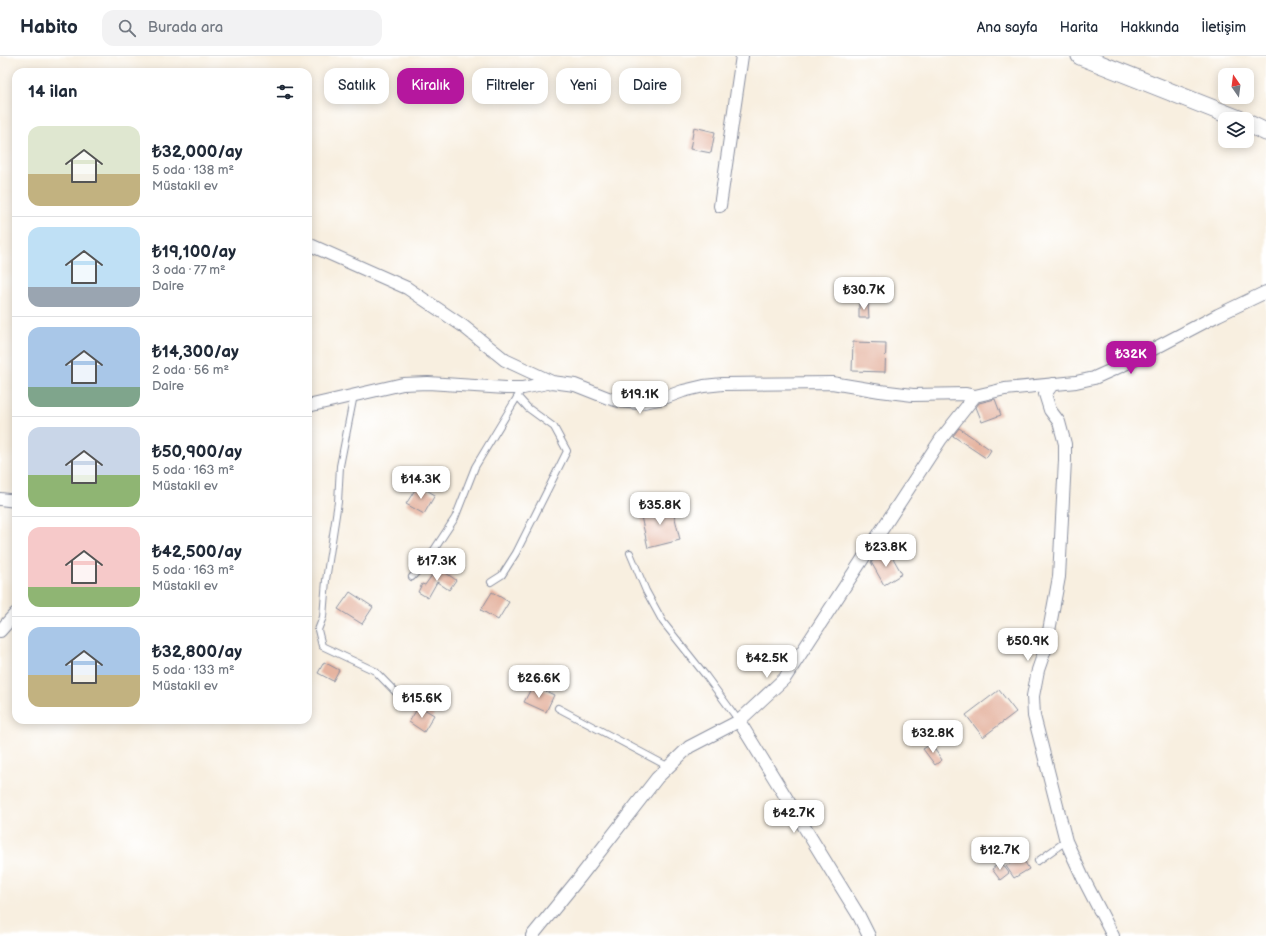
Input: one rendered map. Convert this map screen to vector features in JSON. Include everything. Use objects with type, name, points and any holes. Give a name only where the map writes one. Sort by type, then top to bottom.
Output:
[{"type":"street","points":[[720,206],[742,56]]},
{"type":"street","points":[[1080,56],[1221,112]]},
{"type":"street","points":[[1254,126],[1266,132]]},
{"type":"street","points":[[312,246],[407,288],[463,326],[505,360],[552,382],[575,385],[619,401],[639,403],[664,398],[704,386],[723,384],[832,383],[880,392],[913,394],[966,394],[975,396],[1005,389],[1076,382],[1094,378],[1123,365],[1211,318],[1266,292]]},
{"type":"street","points":[[312,405],[403,384],[428,383],[506,388],[521,392],[552,382]]},
{"type":"street","points":[[1053,384],[1045,394],[1046,402],[1059,422],[1065,444],[1059,577],[1048,641],[1038,670],[1033,696],[1034,716],[1066,841],[1113,936]]},
{"type":"street","points":[[532,936],[657,778],[689,746],[739,721],[785,678],[941,439],[975,396]]},
{"type":"street","points":[[0,499],[12,500]]},
{"type":"street","points":[[0,631],[12,618]]},
{"type":"street","points":[[739,721],[855,909],[869,936]]},
{"type":"lane","points":[[412,577],[426,562],[455,518],[474,467],[521,392]]},
{"type":"lane","points":[[491,582],[502,575],[516,553],[567,451],[554,427],[528,408],[521,392]]},
{"type":"lane","points":[[354,395],[340,466],[338,502],[326,580],[323,617],[318,630],[322,646],[375,672],[409,706]]},
{"type":"lane","points":[[630,554],[646,591],[663,622],[706,676],[739,721]]},
{"type":"lane","points":[[558,708],[669,767]]},
{"type":"lane","points":[[1038,861],[1066,841]]},
{"type":"building","points":[[694,127],[715,132],[711,153],[690,149]]},
{"type":"building","points":[[859,304],[868,304],[869,318],[859,318]]},
{"type":"building","points":[[853,342],[886,343],[885,372],[852,371]]},
{"type":"building","points":[[995,399],[1001,415],[982,422],[976,407],[979,403]]},
{"type":"building","points":[[959,428],[991,450],[986,458],[953,436]]},
{"type":"building","points":[[418,485],[435,495],[424,514],[406,504]]},
{"type":"building","points":[[672,505],[680,540],[648,548],[640,512]]},
{"type":"building","points":[[889,551],[902,574],[884,585],[871,562]]},
{"type":"building","points":[[440,564],[445,568],[443,571],[456,580],[449,590],[437,582],[428,598],[418,592],[422,584],[425,585]]},
{"type":"building","points":[[350,592],[373,607],[362,624],[338,609]]},
{"type":"building","points":[[492,592],[509,602],[498,620],[481,610]]},
{"type":"building","points":[[324,662],[339,670],[333,681],[318,673]]},
{"type":"building","points":[[533,685],[554,695],[546,712],[524,702]]},
{"type":"building","points":[[999,690],[1016,712],[983,737],[966,715]]},
{"type":"building","points":[[419,706],[434,715],[424,732],[409,722]]},
{"type":"building","points":[[931,744],[942,760],[935,765],[923,749]]},
{"type":"building","points":[[1022,857],[1029,869],[1014,878],[1006,866]]},
{"type":"building","points":[[1001,862],[1009,873],[1000,880],[992,869]]}]
